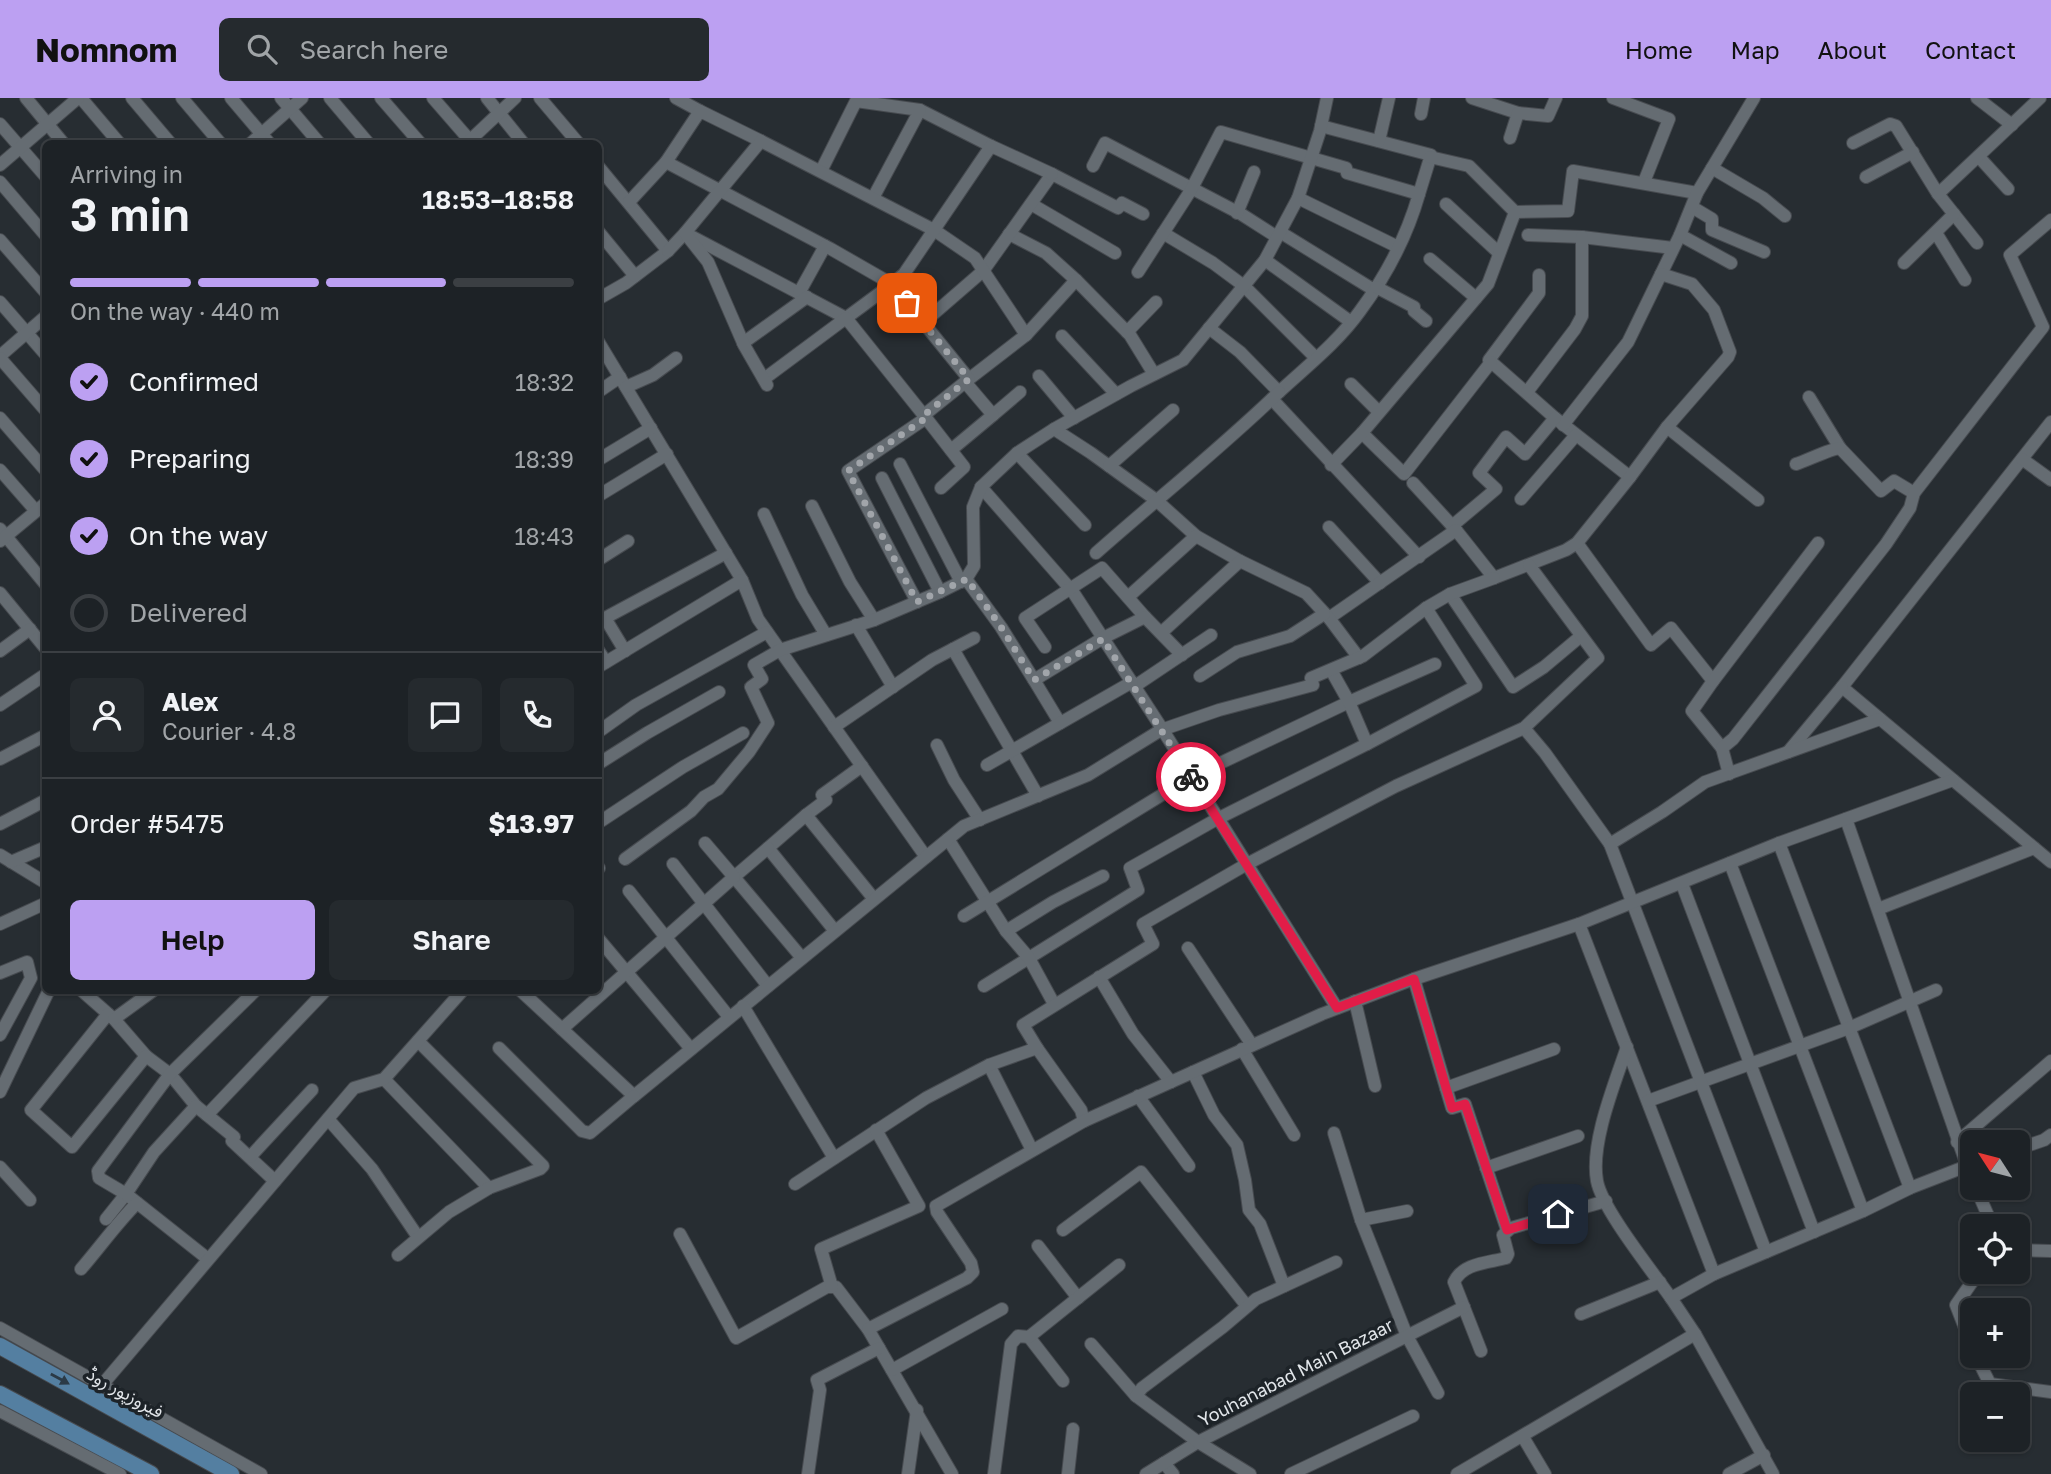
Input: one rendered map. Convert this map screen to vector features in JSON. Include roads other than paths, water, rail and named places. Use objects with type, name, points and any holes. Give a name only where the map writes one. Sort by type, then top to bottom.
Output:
[{"type":"main road","name":"فیروزپور روڈ","points":[[0,1346],[231,1474]]},
{"type":"main road","points":[[0,1394],[151,1474]]},
{"type":"street","points":[[26,98],[61,140]]},
{"type":"street","points":[[0,165],[80,98],[117,140]]},
{"type":"street","points":[[132,98],[168,140]]},
{"type":"street","points":[[182,98],[218,140]]},
{"type":"street","points":[[231,98],[266,139],[286,103],[302,98]]},
{"type":"street","points":[[330,98],[366,140]]},
{"type":"street","points":[[381,98],[418,140]]},
{"type":"street","points":[[433,98],[467,140]]},
{"type":"street","points":[[487,98],[521,140]]},
{"type":"street","points":[[471,140],[515,98]]},
{"type":"street","points":[[540,98],[576,140]]},
{"type":"street","points":[[677,98],[934,230],[975,258],[1026,335]]},
{"type":"street","points":[[625,859],[718,789],[749,752],[768,723],[751,687],[762,679],[754,665],[780,650],[874,620],[964,580],[974,565],[974,507],[981,487],[1017,453],[1054,429],[1183,360],[1265,260],[1298,198],[1327,98]]},
{"type":"street","points":[[1379,141],[1389,98]]},
{"type":"street","points":[[1421,114],[1424,98]]},
{"type":"street","points":[[1472,98],[1518,113],[1548,116],[1556,98]]},
{"type":"street","points":[[1613,98],[1646,104],[1669,118],[1644,182]]},
{"type":"street","points":[[1200,676],[1237,652],[1290,636],[1380,583],[1419,557],[1496,489],[1479,473],[1506,437],[1525,454],[1559,421],[1628,342],[1680,235],[1697,193],[1754,98]]},
{"type":"street","points":[[1978,98],[2012,125]]},
{"type":"street","points":[[1938,194],[2040,98]]},
{"type":"street","points":[[821,171],[856,101],[920,110],[1118,208],[1122,203],[1143,214]]},
{"type":"street","points":[[286,103],[317,140]]},
{"type":"street","points":[[873,198],[920,110]]},
{"type":"street","points":[[629,202],[666,162],[700,111]]},
{"type":"street","points":[[1510,138],[1518,113]]},
{"type":"street","points":[[0,124],[42,172]]},
{"type":"street","points":[[1853,143],[1890,124],[1899,128],[1938,194],[1977,243]]},
{"type":"street","points":[[1321,126],[1469,166],[1515,212],[1568,211],[1573,171],[1697,193]]},
{"type":"street","points":[[1138,272],[1191,190],[1221,132],[1311,156],[1346,168],[1347,173],[1419,194]]},
{"type":"street","points":[[602,297],[668,251],[761,141]]},
{"type":"street","points":[[1093,166],[1105,143],[1375,289],[1414,307],[1426,321]]},
{"type":"street","points":[[685,233],[708,262],[743,343],[765,382],[904,274],[991,146]]},
{"type":"street","points":[[1866,177],[1913,152]]},
{"type":"street","points":[[1096,554],[1235,435],[1351,322],[1375,289],[1412,220],[1430,157]]},
{"type":"street","points":[[1979,157],[2008,188]]},
{"type":"street","points":[[666,162],[891,284],[993,415]]},
{"type":"street","points":[[1712,168],[1763,198],[1784,216]]},
{"type":"street","points":[[602,171],[668,251]]},
{"type":"street","points":[[1237,213],[1254,172]]},
{"type":"street","points":[[923,323],[983,271],[1052,174]]},
{"type":"street","points":[[0,182],[42,231]]},
{"type":"street","points":[[1298,198],[1398,247]]},
{"type":"street","points":[[1031,204],[1115,253]]},
{"type":"street","points":[[1446,204],[1499,253]]},
{"type":"street","points":[[1692,206],[1712,219],[1713,230],[1764,252]]},
{"type":"street","points":[[1331,465],[1362,433],[1488,284],[1515,212]]},
{"type":"street","points":[[1904,263],[1954,214]]},
{"type":"street","points":[[1722,748],[1733,739],[1886,544],[1910,508],[1914,493],[2043,327],[2010,255],[2051,220]]},
{"type":"street","points":[[685,233],[846,318],[964,467],[941,488]]},
{"type":"street","points":[[1163,233],[1213,263],[1244,286],[1316,358]]},
{"type":"street","points":[[1936,233],[1965,280]]},
{"type":"street","points":[[1009,234],[1046,253],[1076,280],[1127,332],[1154,374]]},
{"type":"street","points":[[1528,235],[1582,237],[1673,248]]},
{"type":"street","points":[[1680,235],[1731,262]]},
{"type":"street","points":[[602,236],[635,276]]},
{"type":"street","points":[[1527,392],[1575,330],[1582,316],[1582,237]]},
{"type":"street","points":[[0,240],[42,288]]},
{"type":"street","points":[[743,343],[803,295],[825,246]]},
{"type":"street","points":[[1430,259],[1476,298]]},
{"type":"street","points":[[1265,260],[1351,322]]},
{"type":"street","points":[[499,1048],[582,1131],[590,1133],[964,825],[1088,775],[1161,730],[1219,710],[1313,685],[1311,678],[1359,658],[1426,608],[1450,594],[1529,565],[1577,543],[1667,427],[1724,363],[1730,352],[1714,310],[1692,284],[1661,274]]},
{"type":"street","points":[[1362,433],[1404,474],[1491,362],[1490,357],[1539,293],[1539,275]]},
{"type":"street","points":[[917,602],[848,471],[925,416],[1026,335],[1076,280]]},
{"type":"street","points":[[0,302],[42,351]]},
{"type":"street","points":[[1127,332],[1156,302]]},
{"type":"street","points":[[42,319],[0,357],[42,406]]},
{"type":"street","points":[[1209,328],[1240,352],[1331,465],[1419,557]]},
{"type":"street","points":[[1062,335],[1116,394]]},
{"type":"street","points":[[602,348],[742,580],[758,618],[926,857]]},
{"type":"street","points":[[602,390],[653,375],[676,358]]},
{"type":"street","points":[[1491,362],[1559,421],[1630,477]]},
{"type":"street","points":[[1039,376],[1074,418]]},
{"type":"street","points":[[1350,384],[1379,412]]},
{"type":"street","points":[[951,450],[1020,392]]},
{"type":"street","points":[[1809,397],[1840,448],[1881,491],[1894,481],[1914,493]]},
{"type":"street","points":[[1109,466],[1173,410]]},
{"type":"street","points":[[0,418],[42,466]]},
{"type":"street","points":[[1788,752],[2051,422]]},
{"type":"street","points":[[1667,427],[1758,500]]},
{"type":"street","points":[[602,458],[651,428]]},
{"type":"street","points":[[1054,429],[1156,500],[1196,536],[1306,593],[1359,658]]},
{"type":"street","points":[[1521,499],[1576,435]]},
{"type":"street","points":[[1796,464],[1822,456],[1836,447],[1840,448]]},
{"type":"street","points":[[1017,453],[1085,525]]},
{"type":"street","points":[[602,494],[667,454]]},
{"type":"street","points":[[2022,459],[2051,480]]},
{"type":"street","points":[[900,464],[964,580],[1001,627],[1060,723]]},
{"type":"street","points":[[0,470],[41,507],[2,536],[42,581]]},
{"type":"street","points":[[882,478],[940,592]]},
{"type":"street","points":[[1413,484],[1454,528],[1494,578]]},
{"type":"street","points":[[981,487],[1071,590],[1337,1008]]},
{"type":"street","points":[[812,506],[850,582],[874,620]]},
{"type":"street","points":[[764,514],[802,595],[826,635]]},
{"type":"street","points":[[1329,527],[1380,583]]},
{"type":"street","points":[[1128,597],[1196,536]]},
{"type":"street","points":[[602,554],[628,541]]},
{"type":"street","points":[[1577,543],[1651,645],[1671,628],[1713,681]]},
{"type":"street","points":[[1729,774],[1722,748],[1692,710],[1818,543]]},
{"type":"street","points":[[625,651],[602,614],[726,553]]},
{"type":"street","points":[[1161,633],[1240,561]]},
{"type":"street","points":[[1084,1121],[1081,1110],[1023,1025],[1153,944],[1143,924],[1247,864],[1396,786],[1524,729],[1598,658],[1529,565]]},
{"type":"street","points":[[1045,647],[1025,618],[1102,568],[1182,655]]},
{"type":"street","points":[[602,665],[742,580]]},
{"type":"street","points":[[0,593],[42,644]]},
{"type":"street","points":[[1450,594],[1513,687],[1544,667],[1581,636]]},
{"type":"street","points":[[984,986],[1138,890],[1130,868],[1217,819],[1476,686],[1426,608]]},
{"type":"street","points":[[1034,680],[1145,617]]},
{"type":"street","points":[[856,625],[893,687]]},
{"type":"street","points":[[0,651],[30,629]]},
{"type":"street","points":[[602,729],[636,705],[767,632]]},
{"type":"street","points":[[986,765],[1133,684],[1211,635]]},
{"type":"street","points":[[834,727],[932,660],[974,638]]},
{"type":"street","points":[[953,649],[1038,796]]},
{"type":"street","points":[[964,916],[1191,777],[1435,664]]},
{"type":"street","points":[[1331,670],[1349,702],[1367,744]]},
{"type":"street","points":[[0,705],[42,677]]},
{"type":"street","points":[[1842,687],[2051,862]]},
{"type":"street","points":[[602,761],[719,692]]},
{"type":"street","points":[[1610,844],[1705,782],[1880,719]]},
{"type":"street","points":[[1524,729],[1545,753],[1610,844],[1766,1252]]},
{"type":"street","points":[[602,820],[683,767],[743,733]]},
{"type":"street","points":[[0,759],[42,737]]},
{"type":"street","points":[[937,745],[954,780],[980,820]]},
{"type":"street","points":[[602,993],[826,800],[822,795],[862,766]]},
{"type":"street","points":[[868,1329],[967,1278],[973,1272],[971,1263],[937,1212],[936,1206],[1084,1121],[1337,1008],[1414,979],[1579,924],[1779,843],[1953,780]]},
{"type":"street","points":[[0,824],[42,802]]},
{"type":"street","points":[[806,815],[874,900]]},
{"type":"street","points":[[1846,818],[1960,1148]]},
{"type":"street","points":[[948,839],[1006,931],[1029,958],[1054,1004]]},
{"type":"street","points":[[705,843],[802,958]]},
{"type":"street","points":[[1779,843],[1910,1188]]},
{"type":"street","points":[[768,848],[835,932]]},
{"type":"street","points":[[1878,909],[2034,848]]},
{"type":"street","points":[[4,859],[42,849]]},
{"type":"street","points":[[4,859],[42,881]]},
{"type":"street","points":[[1730,863],[1863,1211]]},
{"type":"street","points":[[673,864],[768,986]]},
{"type":"street","points":[[1006,931],[1103,876]]},
{"type":"street","points":[[1682,884],[1814,1232]]},
{"type":"street","points":[[629,891],[729,1017]]},
{"type":"street","points":[[0,924],[42,905]]},
{"type":"street","points":[[1579,924],[1714,1274]]},
{"type":"street","points":[[602,943],[691,1049]]},
{"type":"street","points":[[1188,948],[1247,1047],[1294,1135]]},
{"type":"street","points":[[0,973],[27,962],[31,978],[0,1035]]},
{"type":"street","points":[[1099,977],[1133,1034],[1171,1082]]},
{"type":"street","points":[[1414,979],[1452,1108],[1465,1104],[1507,1230]]},
{"type":"street","points":[[1648,1101],[1849,1028],[1936,990]]},
{"type":"street","points":[[0,1092],[47,994]]},
{"type":"street","points":[[85,994],[111,1017],[146,1056],[170,1074],[196,1106],[234,1137],[232,1141],[275,1181]]},
{"type":"street","points":[[146,1056],[72,1147],[31,1110],[111,1017],[148,994]]},
{"type":"street","points":[[208,1259],[126,1194],[99,1178],[98,1171],[170,1074],[252,994]]},
{"type":"street","points":[[208,1115],[322,994]]},
{"type":"street","points":[[102,1385],[354,1088],[384,1079],[459,994]]},
{"type":"street","points":[[524,994],[634,1096]]},
{"type":"street","points":[[562,1029],[601,994]]},
{"type":"street","points":[[1355,1001],[1375,1086]]},
{"type":"street","points":[[743,1006],[834,1158]]},
{"type":"street","points":[[398,1255],[449,1212],[489,1188],[543,1166],[418,1041]]},
{"type":"street","points":[[1627,1047],[1595,1157],[1597,1184],[1612,1213],[1695,1335],[1773,1474]]},
{"type":"street","points":[[795,1184],[926,1098],[989,1065],[1037,1048]]},
{"type":"street","points":[[1446,1088],[1554,1049]]},
{"type":"street","points":[[1957,1142],[2051,1061]]},
{"type":"street","points":[[989,1065],[1032,1150]]},
{"type":"street","points":[[1193,1072],[1214,1115],[1237,1145],[1249,1210],[1260,1224],[1284,1286]]},
{"type":"street","points":[[384,1079],[489,1188]]},
{"type":"street","points":[[250,1157],[312,1090]]},
{"type":"street","points":[[1138,1096],[1189,1166]]},
{"type":"street","points":[[106,1219],[154,1152],[196,1106]]},
{"type":"street","points":[[328,1119],[372,1169],[418,1237]]},
{"type":"street","points":[[832,1287],[821,1249],[919,1206],[876,1130]]},
{"type":"street","points":[[1335,1133],[1362,1220],[1407,1336],[1438,1393]]},
{"type":"street","points":[[2030,1145],[2051,1135]]},
{"type":"street","points":[[1486,1168],[1578,1136]]},
{"type":"street","points":[[0,1167],[30,1200]]},
{"type":"street","points":[[1671,1298],[1714,1274],[1960,1169]]},
{"type":"street","points":[[1063,1230],[1141,1171],[1246,1305]]},
{"type":"street","points":[[1481,1351],[1454,1282],[1458,1275],[1466,1268],[1506,1258],[1508,1254],[1503,1236],[1507,1230],[1606,1201]]},
{"type":"street","points":[[80,1269],[108,1240],[120,1220],[137,1203]]},
{"type":"street","points":[[1362,1220],[1407,1211]]},
{"type":"street","points":[[680,1234],[736,1338],[827,1287],[836,1287],[868,1329],[917,1410],[951,1474]]},
{"type":"street","points":[[1038,1246],[1078,1298]]},
{"type":"street","points":[[2030,1250],[2051,1251]]},
{"type":"street","points":[[1136,1396],[1142,1388],[1223,1327],[1246,1305],[1336,1262]]},
{"type":"street","points":[[994,1474],[1011,1344],[1018,1336],[1029,1337],[1119,1265]]},
{"type":"street","points":[[1581,1314],[1660,1282]]},
{"type":"street","points":[[1960,1299],[1956,1305],[1960,1315]]},
{"type":"street","name":"Youhanabad Main Bazaar","points":[[1146,1474],[1198,1442],[1464,1307]]},
{"type":"street","points":[[892,1370],[1002,1309]]},
{"type":"street","points":[[0,1328],[261,1474]]},
{"type":"street","points":[[1457,1474],[1695,1335]]},
{"type":"street","points":[[1029,1337],[1063,1381]]},
{"type":"street","points":[[1091,1344],[1136,1396],[1198,1442],[1250,1474]]},
{"type":"street","points":[[808,1474],[820,1390],[817,1380],[879,1348]]},
{"type":"street","points":[[1982,1368],[1990,1384],[2051,1392]]},
{"type":"street","points":[[908,1474],[917,1410]]},
{"type":"street","points":[[0,1411],[120,1474]]},
{"type":"street","points":[[1291,1474],[1413,1416]]},
{"type":"street","points":[[1068,1474],[1073,1429]]},
{"type":"street","points":[[1523,1437],[1545,1474]]},
{"type":"street","points":[[1729,1474],[1764,1455]]},
{"type":"street","points":[[1164,1463],[1173,1474]]}]
